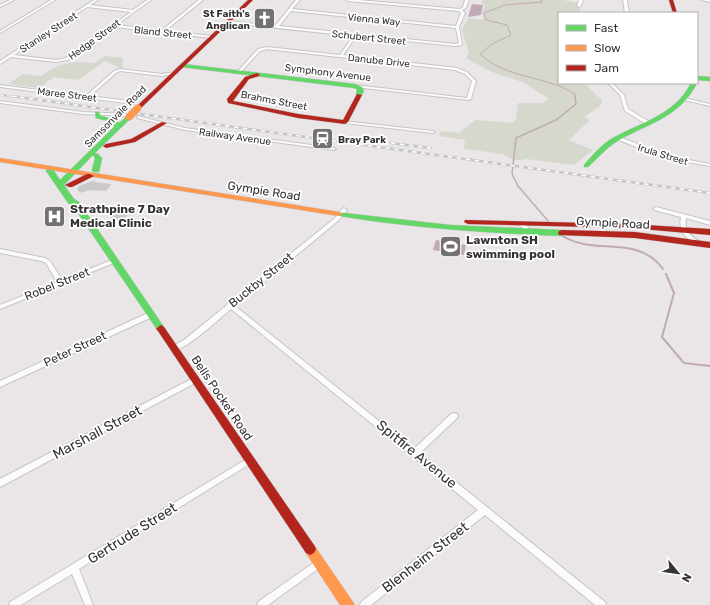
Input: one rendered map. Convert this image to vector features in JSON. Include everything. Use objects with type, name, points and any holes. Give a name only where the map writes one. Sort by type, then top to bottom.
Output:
[{"type":"main road","name":"Samsonvale Road","points":[[78,170],[134,112],[173,78],[173,73],[251,0]]},
{"type":"main road","points":[[672,0],[675,12]]},
{"type":"main road","name":"Symphony Avenue","points":[[173,73],[257,74],[358,89]]},
{"type":"main road","name":"Brahms Street","points":[[243,74],[230,99],[230,102],[266,108],[298,116],[345,122]]},
{"type":"main road","points":[[698,78],[710,79]]},
{"type":"main road","points":[[586,166],[610,143],[668,112],[685,99],[693,84]]},
{"type":"main road","points":[[345,122],[358,89]]},
{"type":"main road","points":[[97,113],[99,117],[112,120],[126,139],[136,140]]},
{"type":"main road","points":[[106,146],[136,140],[164,123]]},
{"type":"main road","name":"Samsonvale Road","points":[[78,170],[106,146],[118,130]]},
{"type":"main road","name":"Gympie Road","points":[[0,155],[94,173],[439,227],[526,232],[635,235],[710,245]]},
{"type":"main road","points":[[64,185],[94,173],[99,158],[96,155]]},
{"type":"main road","name":"Gympie Road","points":[[0,160],[50,168],[78,170]]},
{"type":"main road","name":"Bells Pocket Road","points":[[50,168],[50,171],[64,185],[71,201],[76,204],[150,315],[175,348],[194,380],[348,605]]},
{"type":"main road","points":[[64,185],[78,170]]},
{"type":"main road","name":"Gympie Road","points":[[343,213],[440,220],[684,229],[710,232]]},
{"type":"street","points":[[0,6],[12,0]]},
{"type":"street","points":[[0,32],[53,0]]},
{"type":"street","name":"Stanley Street","points":[[0,63],[96,0]]},
{"type":"street","name":"Hedge Street","points":[[11,56],[62,61],[149,0]]},
{"type":"street","points":[[162,32],[201,0]]},
{"type":"street","points":[[276,27],[298,0]]},
{"type":"street","points":[[348,0],[460,10],[464,8],[467,0]]},
{"type":"street","points":[[579,6],[581,0]]},
{"type":"street","points":[[626,0],[627,12]]},
{"type":"street","points":[[703,0],[710,1]]},
{"type":"street","points":[[86,6],[133,11]]},
{"type":"street","name":"Vienna Way","points":[[290,10],[458,28]]},
{"type":"street","points":[[458,28],[463,13],[460,10]]},
{"type":"street","name":"Schubert Street","points":[[229,22],[448,45],[461,44],[458,28]]},
{"type":"street","name":"Bland Street","points":[[113,26],[212,37]]},
{"type":"street","points":[[341,56],[355,35]]},
{"type":"street","name":"Danube Drive","points":[[243,74],[261,49],[341,56],[462,71],[474,81],[469,99]]},
{"type":"street","points":[[0,58],[7,59]]},
{"type":"street","points":[[87,97],[115,72],[120,70],[173,73]]},
{"type":"street","points":[[611,84],[622,95],[626,110],[648,123]]},
{"type":"street","name":"Maree Street","points":[[0,86],[87,97],[134,112]]},
{"type":"street","points":[[358,89],[373,88]]},
{"type":"street","name":"Symphony Avenue","points":[[358,89],[373,88],[469,99]]},
{"type":"street","points":[[685,99],[710,105]]},
{"type":"street","name":"Railway Avenue","points":[[0,102],[77,113],[134,112],[185,129],[334,149]]},
{"type":"street","points":[[345,122],[432,132]]},
{"type":"street","name":"Irula Street","points":[[618,138],[667,157],[710,165]]},
{"type":"street","name":"Gympie Road","points":[[656,209],[710,222]]},
{"type":"street","name":"Buckby Street","points":[[175,348],[186,342],[343,213]]},
{"type":"street","points":[[684,216],[684,229],[687,236],[698,243]]},
{"type":"street","points":[[521,224],[526,228],[526,232]]},
{"type":"street","points":[[0,251],[43,259],[48,262],[60,282]]},
{"type":"street","name":"Robel Street","points":[[0,307],[114,261]]},
{"type":"street","name":"Spitfire Avenue","points":[[230,305],[602,605]]},
{"type":"street","name":"Peter Street","points":[[0,384],[150,315]]},
{"type":"street","name":"Marshall Street","points":[[0,483],[194,380]]},
{"type":"street","points":[[415,453],[454,416]]},
{"type":"street","name":"Gertrude Street","points":[[14,605],[250,460]]},
{"type":"street","name":"Blenheim Street","points":[[364,605],[485,510]]},
{"type":"street","points":[[261,605],[319,563]]},
{"type":"street","points":[[74,568],[89,605]]},
{"type":"shaded area","points":[[483,0],[563,0],[580,3],[580,12],[558,12],[558,84],[585,84],[602,100],[600,106],[584,117],[590,120],[569,140],[593,150],[574,165],[526,159],[516,160],[503,154],[464,149],[465,140],[439,136],[441,131],[459,133],[475,120],[513,123],[516,119],[518,103],[543,103],[548,98],[522,82],[492,72],[466,58],[469,53],[462,30],[468,18],[484,20],[482,12],[485,6],[481,2]]},
{"type":"shaded area","points":[[472,4],[483,5],[481,15],[468,17]]},
{"type":"shaded area","points":[[105,56],[123,58],[123,68],[105,61],[78,80],[54,77],[39,88],[8,84],[23,74],[41,76],[60,65],[78,62],[94,63]]},
{"type":"shaded area","name":"Lawnton SH swimming pool","points":[[436,240],[466,245],[464,255],[433,250]]},
{"type":"building","points":[[96,180],[94,182],[112,184],[106,191],[90,190],[80,193],[77,189],[79,186]]},
{"type":"building","points":[[117,209],[131,211],[122,221],[110,218]]},
{"type":"waterway","points":[[542,0],[542,2],[505,5],[484,13],[486,20],[507,25],[511,35],[492,44],[480,54],[490,62],[502,68],[514,73],[551,83],[575,94],[575,96]]},
{"type":"waterway","points":[[549,222],[518,186],[512,174],[516,138],[556,120],[576,104],[575,96]]},
{"type":"waterway","points":[[561,235],[587,245],[628,248],[641,252],[653,258],[663,269]]},
{"type":"waterway","points":[[666,274],[674,293],[662,337],[684,363],[710,366]]},
{"type":"railway","points":[[0,95],[18,97]]},
{"type":"railway","points":[[11,96],[710,193]]},
{"type":"railway","points":[[391,143],[431,148]]},
{"type":"traffic: fast","points":[[183,66],[355,86],[360,88],[361,91],[359,95]]},
{"type":"traffic: fast","points":[[698,78],[710,79]]},
{"type":"traffic: fast","points":[[586,166],[609,143],[660,118],[680,104],[693,84]]},
{"type":"traffic: fast","points":[[97,113],[98,117],[114,121],[118,128]]},
{"type":"traffic: fast","points":[[129,117],[64,179],[60,185],[71,201],[76,204],[161,329]]},
{"type":"traffic: fast","points":[[96,155],[99,158],[96,170]]},
{"type":"traffic: fast","points":[[50,168],[50,171],[60,185]]},
{"type":"traffic: fast","points":[[339,214],[395,222],[450,227],[562,233]]},
{"type":"traffic: slow","points":[[129,117],[138,108]]},
{"type":"traffic: slow","points":[[0,160],[339,214]]},
{"type":"traffic: slow","points":[[310,549],[348,605]]},
{"type":"traffic: jam","points":[[138,108],[251,0]]},
{"type":"traffic: jam","points":[[671,0],[675,12]]},
{"type":"traffic: jam","points":[[257,75],[247,78],[230,99],[230,102],[298,116],[345,122],[359,95]]},
{"type":"traffic: jam","points":[[106,146],[133,141],[164,123]]},
{"type":"traffic: jam","points":[[69,185],[90,176]]},
{"type":"traffic: jam","points":[[468,222],[630,226],[710,232]]},
{"type":"traffic: jam","points":[[562,233],[635,235],[710,245]]},
{"type":"traffic: jam","points":[[161,329],[310,549]]},
{"type":"place","name":"St Faith's Anglican","points":[[265,19]]},
{"type":"place","name":"Bray Park","points":[[322,139]]},
{"type":"place","name":"Strathpine 7 Day Medical Clinic","points":[[54,216]]},
{"type":"place","name":"Lawnton SH swimming pool","points":[[450,247]]}]
